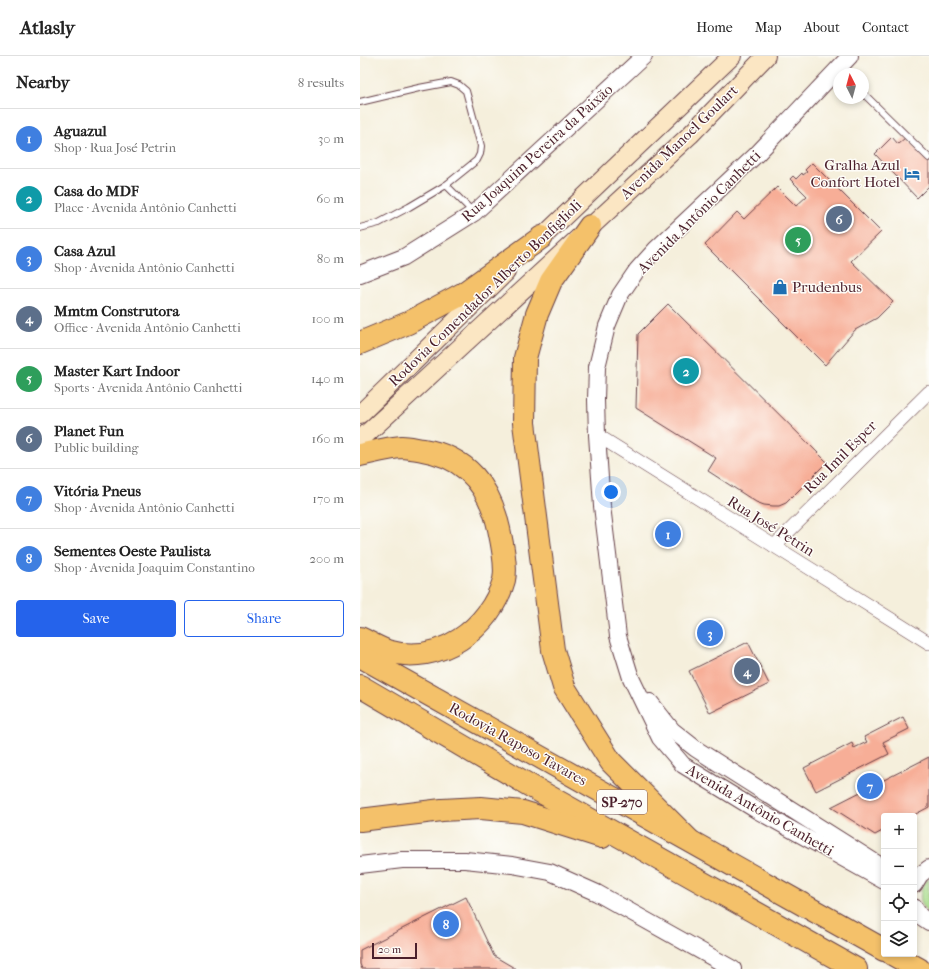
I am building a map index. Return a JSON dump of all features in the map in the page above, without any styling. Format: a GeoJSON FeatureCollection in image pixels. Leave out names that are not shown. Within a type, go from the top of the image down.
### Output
{"type":"FeatureCollection","features":[{"type":"Feature","properties":{"kind":"highway"},"geometry":{"type":"LineString","coordinates":[[590,226],[551,281],[537,314],[525,358],[524,423],[553,650],[564,687],[611,762],[688,839]]}},
{"type":"Feature","properties":{"kind":"highway"},"geometry":{"type":"LineString","coordinates":[[360,343],[408,323],[464,293],[542,237]]}},
{"type":"Feature","properties":{"kind":"highway"},"geometry":{"type":"LineString","coordinates":[[360,456],[382,450],[402,447],[434,452],[447,457],[468,469],[481,484],[491,502],[504,549],[504,578],[498,595],[492,608],[479,625],[462,640],[443,648],[408,654],[387,651],[360,638]]}},
{"type":"Feature","properties":{"kind":"highway","name":"Rodovia Raposo Tavares"},"geometry":{"type":"LineString","coordinates":[[360,656],[881,948]]}},
{"type":"Feature","properties":{"kind":"highway","name":"Rodovia Raposo Tavares"},"geometry":{"type":"LineString","coordinates":[[360,686],[541,792],[856,969]]}},
{"type":"Feature","properties":{"kind":"highway"},"geometry":{"type":"LineString","coordinates":[[360,820],[442,810],[481,808],[523,812],[645,850]]}},
{"type":"Feature","properties":{"kind":"highway"},"geometry":{"type":"LineString","coordinates":[[831,955],[850,969]]}},
{"type":"Feature","properties":{"kind":"highway"},"geometry":{"type":"LineString","coordinates":[[897,957],[919,969]]}},
{"type":"Feature","properties":{"kind":"main road","name":"Avenida Manoel Goulart"},"geometry":{"type":"LineString","coordinates":[[610,171],[732,56]]}},
{"type":"Feature","properties":{"kind":"main road","name":"Avenida Manoel Goulart"},"geometry":{"type":"LineString","coordinates":[[590,226],[690,135],[766,56]]}},
{"type":"Feature","properties":{"kind":"main road","name":"Rodovia Comendador Alberto Bonfiglioli"},"geometry":{"type":"LineString","coordinates":[[360,414],[610,171]]}},
{"type":"Feature","properties":{"kind":"main road","name":"Rodovia Comendador Alberto Bonfiglioli"},"geometry":{"type":"LineString","coordinates":[[360,440],[590,226]]}},
{"type":"Feature","properties":{"kind":"street","name":"Rua Joaquim Pereira da Paixão"},"geometry":{"type":"LineString","coordinates":[[360,274],[404,257],[474,213],[644,56]]}},
{"type":"Feature","properties":{"kind":"street","name":"Avenida Antônio Canhetti"},"geometry":{"type":"LineString","coordinates":[[843,68],[850,56]]}},
{"type":"Feature","properties":{"kind":"street","name":"Avenida Antônio Canhetti"},"geometry":{"type":"LineString","coordinates":[[833,79],[756,155],[656,249],[637,270],[620,295],[607,326],[597,367],[597,435],[602,506],[618,636],[631,678],[660,738],[683,765],[758,811],[881,879]]}},
{"type":"Feature","properties":{"kind":"street","name":"Rua Imil Esper"},"geometry":{"type":"LineString","coordinates":[[774,546],[929,392]]}},
{"type":"Feature","properties":{"kind":"street","name":"Rua José Petrin"},"geometry":{"type":"LineString","coordinates":[[597,435],[929,643]]}},
{"type":"Feature","properties":{"kind":"street","name":"Avenida Antônio Canhetti"},"geometry":{"type":"LineString","coordinates":[[631,678],[672,730],[696,749],[881,866]]}},
{"type":"Feature","properties":{"kind":"street"},"geometry":{"type":"LineString","coordinates":[[360,865],[402,860],[465,860],[512,864],[550,872],[597,893],[733,969]]}},
{"type":"Feature","properties":{"kind":"street"},"geometry":{"type":"LineString","coordinates":[[917,912],[920,916],[929,922]]}},
{"type":"Feature","properties":{"kind":"lane"},"geometry":{"type":"LineString","coordinates":[[360,102],[451,82],[459,85],[466,91],[481,146],[480,154],[477,160],[446,185],[379,223],[360,228]]}},
{"type":"Feature","properties":{"kind":"lane"},"geometry":{"type":"LineString","coordinates":[[869,99],[929,158]]}},
{"type":"Feature","properties":{"kind":"lane"},"geometry":{"type":"LineString","coordinates":[[446,185],[474,213]]}},
{"type":"Feature","properties":{"kind":"green space"},"geometry":{"type":"Polygon","coordinates":[[[929,878],[929,914],[922,905],[920,896],[925,882],[929,878]]]}},
{"type":"Feature","properties":{"kind":"building","name":"Gralha Azul Confort Hotel"},"geometry":{"type":"Polygon","coordinates":[[[892,137],[898,144],[905,138],[929,162],[929,186],[917,198],[875,154],[892,137]]]}},
{"type":"Feature","properties":{"kind":"building"},"geometry":{"type":"Polygon","coordinates":[[[812,163],[881,232],[851,261],[893,302],[877,318],[855,330],[825,365],[705,245],[737,212],[744,219],[777,187],[796,206],[807,196],[790,179],[793,176],[796,179],[802,173],[803,175],[807,172],[805,170],[812,163]]]}},
{"type":"Feature","properties":{"kind":"building"},"geometry":{"type":"Polygon","coordinates":[[[668,304],[827,462],[786,503],[779,506],[773,506],[756,502],[708,471],[716,458],[636,408],[638,334],[668,304]]]}},
{"type":"Feature","properties":{"kind":"building"},"geometry":{"type":"Polygon","coordinates":[[[748,642],[769,684],[710,713],[689,671],[748,642]]]}},
{"type":"Feature","properties":{"kind":"building"},"geometry":{"type":"Polygon","coordinates":[[[903,717],[909,729],[883,742],[889,754],[816,791],[804,768],[852,743],[854,748],[867,742],[864,737],[903,717]]]}},
{"type":"Feature","properties":{"kind":"building"},"geometry":{"type":"Polygon","coordinates":[[[929,757],[929,807],[917,813],[881,813],[881,832],[875,835],[831,807],[929,757]]]}},
{"type":"Feature","properties":{"kind":"building"},"geometry":{"type":"Polygon","coordinates":[[[466,897],[494,956],[516,969],[362,969],[360,964],[360,950],[466,897]]]}},
{"type":"Feature","properties":{"kind":"place","name":"Gralha Azul Confort Hotel"},"geometry":{"type":"Point","coordinates":[912,174]}},
{"type":"Feature","properties":{"kind":"place","name":"Planet Fun"},"geometry":{"type":"Point","coordinates":[839,219]}},
{"type":"Feature","properties":{"kind":"place","name":"Master Kart Indoor"},"geometry":{"type":"Point","coordinates":[798,240]}},
{"type":"Feature","properties":{"kind":"place","name":"Prudenbus"},"geometry":{"type":"Point","coordinates":[780,287]}},
{"type":"Feature","properties":{"kind":"place","name":"Casa do MDF"},"geometry":{"type":"Point","coordinates":[686,371]}},
{"type":"Feature","properties":{"kind":"place","name":"Aguazul"},"geometry":{"type":"Point","coordinates":[668,534]}},
{"type":"Feature","properties":{"kind":"place","name":"Casa Azul"},"geometry":{"type":"Point","coordinates":[710,633]}},
{"type":"Feature","properties":{"kind":"place","name":"Mmtm Construtora"},"geometry":{"type":"Point","coordinates":[747,671]}},
{"type":"Feature","properties":{"kind":"place","name":"Vitória Pneus"},"geometry":{"type":"Point","coordinates":[870,786]}},
{"type":"Feature","properties":{"kind":"place","name":"Sementes Oeste Paulista"},"geometry":{"type":"Point","coordinates":[446,924]}}]}
